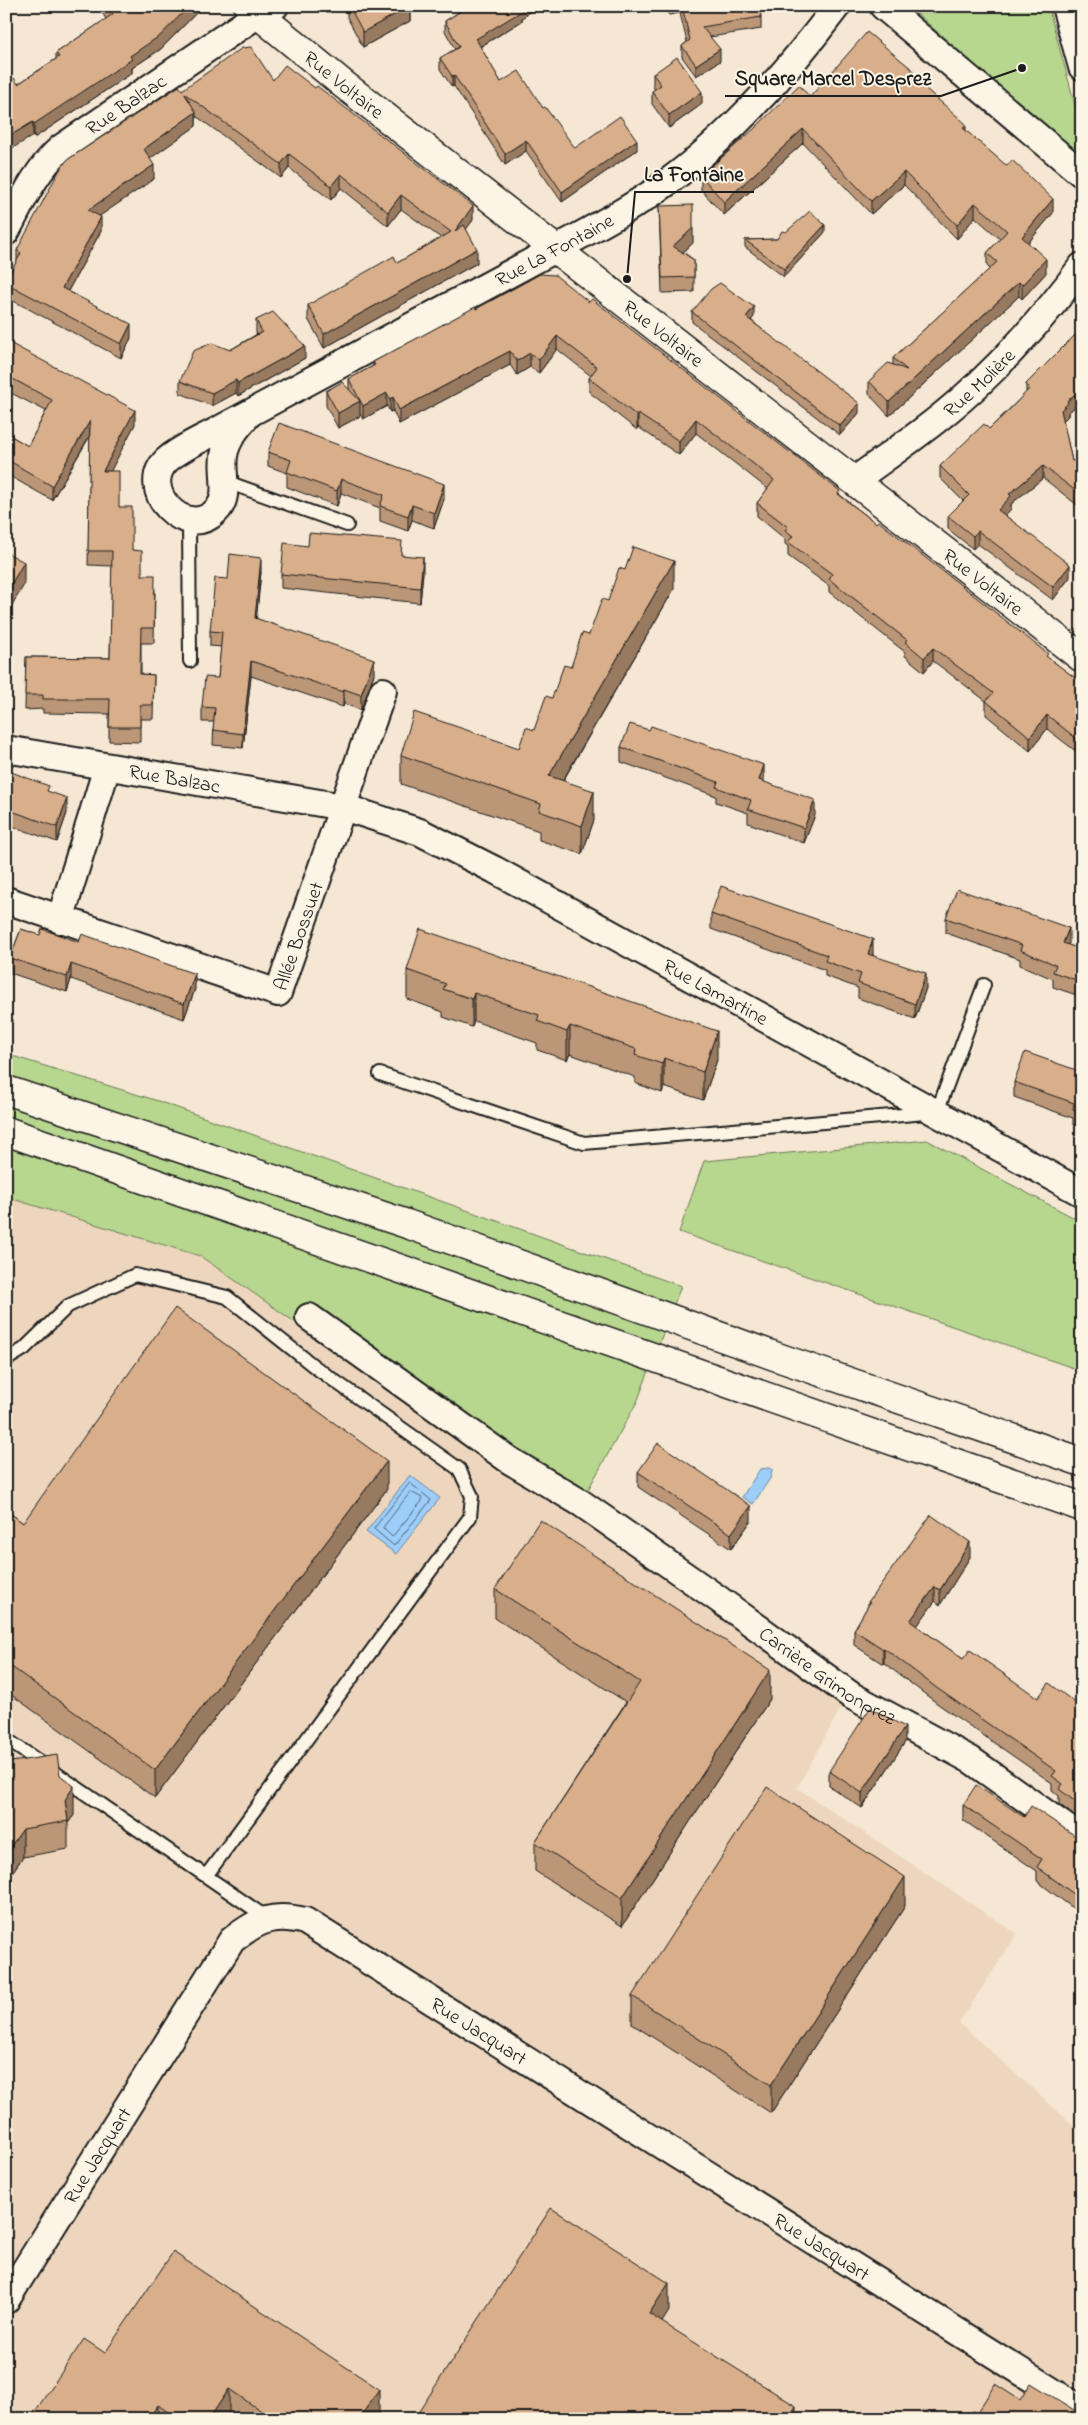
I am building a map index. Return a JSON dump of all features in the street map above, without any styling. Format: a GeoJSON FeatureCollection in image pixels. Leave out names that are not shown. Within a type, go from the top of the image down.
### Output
{"type":"FeatureCollection","features":[{"type":"Feature","properties":{"kind":"main road","name":"Rue Voltaire"},"geometry":{"type":"LineString","coordinates":[[260,9],[556,248],[1082,658]]}},
{"type":"Feature","properties":{"kind":"main road"},"geometry":{"type":"LineString","coordinates":[[6,1090],[407,1224],[783,1359],[1082,1462]]}},
{"type":"Feature","properties":{"kind":"main road"},"geometry":{"type":"LineString","coordinates":[[6,1131],[1082,1507]]}},
{"type":"Feature","properties":{"kind":"street","name":"Rue La Fontaine"},"geometry":{"type":"LineString","coordinates":[[249,414],[235,429],[224,455],[222,504],[215,512],[206,517],[189,520],[178,517],[163,503],[157,482],[166,461],[181,451],[249,414],[556,248],[629,208],[665,184],[717,143],[779,79],[836,6]]}},
{"type":"Feature","properties":{"kind":"street"},"geometry":{"type":"LineString","coordinates":[[883,6],[1082,174]]}},
{"type":"Feature","properties":{"kind":"street"},"geometry":{"type":"LineString","coordinates":[[1065,6],[1082,67]]}},
{"type":"Feature","properties":{"kind":"street","name":"Rue Balzac"},"geometry":{"type":"LineString","coordinates":[[6,232],[36,175],[49,159],[260,9]]}},
{"type":"Feature","properties":{"kind":"street","name":"Rue Molière"},"geometry":{"type":"LineString","coordinates":[[855,480],[946,413],[1059,297],[1082,266]]}},
{"type":"Feature","properties":{"kind":"street","name":"Allée Bossuet"},"geometry":{"type":"LineString","coordinates":[[6,900],[278,993],[383,691]]}},
{"type":"Feature","properties":{"kind":"street","name":"Rue Balzac"},"geometry":{"type":"LineString","coordinates":[[6,749],[343,807]]}},
{"type":"Feature","properties":{"kind":"street"},"geometry":{"type":"LineString","coordinates":[[60,920],[106,767]]}},
{"type":"Feature","properties":{"kind":"street","name":"Rue Lamartine"},"geometry":{"type":"LineString","coordinates":[[343,807],[420,832],[458,850],[1082,1193]]}},
{"type":"Feature","properties":{"kind":"street","name":"Carrière Grimonprez"},"geometry":{"type":"LineString","coordinates":[[310,1317],[509,1460],[581,1503],[852,1696],[971,1760],[1082,1839]]}},
{"type":"Feature","properties":{"kind":"street","name":"Rue Jacquart"},"geometry":{"type":"LineString","coordinates":[[6,2300],[232,1940],[250,1926],[267,1918],[287,1916],[305,1921],[1082,2410]]}},
{"type":"Feature","properties":{"kind":"lane"},"geometry":{"type":"LineString","coordinates":[[224,481],[347,525]]}},
{"type":"Feature","properties":{"kind":"lane"},"geometry":{"type":"LineString","coordinates":[[189,520],[190,661]]}},
{"type":"Feature","properties":{"kind":"lane"},"geometry":{"type":"LineString","coordinates":[[380,1074],[584,1143],[937,1112],[984,985]]}},
{"type":"Feature","properties":{"kind":"lane"},"geometry":{"type":"LineString","coordinates":[[6,1360],[24,1350],[68,1306],[135,1275],[227,1298],[315,1367],[459,1469],[472,1496],[470,1517],[206,1876]]}},
{"type":"Feature","properties":{"kind":"lane"},"geometry":{"type":"LineString","coordinates":[[6,1739],[267,1918]]}},
{"type":"Feature","properties":{"kind":"shaded area"},"geometry":{"type":"Polygon","coordinates":[[[6,1197],[200,1256],[496,1462],[850,1691],[797,1788],[1017,1934],[959,2023],[1082,2133],[1082,2419],[6,2419],[6,1197]]]}},
{"type":"Feature","properties":{"kind":"green space"},"geometry":{"type":"Polygon","coordinates":[[[908,6],[1048,6],[1082,130],[1082,159],[908,6]]]}},
{"type":"Feature","properties":{"kind":"green space"},"geometry":{"type":"Polygon","coordinates":[[[6,1054],[155,1100],[681,1286],[637,1402],[575,1513],[496,1462],[200,1256],[6,1197],[6,1054]]]}},
{"type":"Feature","properties":{"kind":"green space"},"geometry":{"type":"Polygon","coordinates":[[[927,1140],[1082,1222],[1082,1371],[679,1232],[704,1161],[927,1140]]]}},
{"type":"Feature","properties":{"kind":"water"},"geometry":{"type":"Polygon","coordinates":[[[760,1469],[772,1469],[771,1477],[753,1504],[742,1497],[760,1469]]]}},
{"type":"Feature","properties":{"kind":"water"},"geometry":{"type":"Polygon","coordinates":[[[410,1475],[440,1498],[396,1554],[366,1532],[410,1475]]]}},
{"type":"Feature","properties":{"kind":"building"},"geometry":{"type":"Polygon","coordinates":[[[107,6],[189,6],[161,35],[130,56],[132,59],[34,124],[33,122],[6,138],[6,83],[14,78],[18,84],[59,57],[56,53],[113,14],[107,6]]]}},
{"type":"Feature","properties":{"kind":"building"},"geometry":{"type":"Polygon","coordinates":[[[349,6],[410,6],[363,32],[349,6]]]}},
{"type":"Feature","properties":{"kind":"building"},"geometry":{"type":"Polygon","coordinates":[[[462,6],[523,6],[520,8],[522,11],[476,39],[501,82],[519,71],[543,108],[545,107],[575,148],[620,116],[637,140],[562,192],[526,140],[505,154],[454,75],[452,76],[440,58],[459,47],[445,21],[464,9],[462,6]]]}},
{"type":"Feature","properties":{"kind":"building"},"geometry":{"type":"Polygon","coordinates":[[[682,6],[759,6],[761,17],[702,27],[720,49],[696,65],[682,46],[690,40],[682,6]]]}},
{"type":"Feature","properties":{"kind":"building"},"geometry":{"type":"Polygon","coordinates":[[[867,32],[913,70],[909,74],[966,124],[963,128],[1007,166],[1012,160],[1053,199],[1022,237],[1046,259],[1022,285],[1019,282],[889,402],[869,381],[888,363],[907,370],[893,358],[997,262],[987,253],[1007,231],[975,203],[957,225],[904,172],[871,201],[803,129],[724,202],[701,176],[755,128],[799,85],[810,97],[867,32]]]}},
{"type":"Feature","properties":{"kind":"building"},"geometry":{"type":"Polygon","coordinates":[[[251,47],[273,80],[285,65],[315,88],[317,86],[473,206],[455,231],[464,225],[477,249],[324,334],[308,305],[394,256],[397,263],[451,232],[401,195],[388,212],[341,174],[331,186],[289,154],[281,164],[184,93],[196,112],[144,149],[154,165],[88,210],[101,217],[62,288],[131,324],[121,344],[6,283],[21,253],[17,250],[59,171],[67,160],[179,86],[182,90],[242,48],[251,47]]]}},
{"type":"Feature","properties":{"kind":"building"},"geometry":{"type":"Polygon","coordinates":[[[677,57],[702,92],[669,115],[652,91],[661,85],[653,74],[677,57]]]}},
{"type":"Feature","properties":{"kind":"building"},"geometry":{"type":"Polygon","coordinates":[[[693,205],[693,228],[673,246],[694,260],[694,277],[662,278],[659,206],[693,205]]]}},
{"type":"Feature","properties":{"kind":"building"},"geometry":{"type":"Polygon","coordinates":[[[810,211],[825,225],[784,269],[745,240],[777,239],[782,231],[786,232],[810,211]]]}},
{"type":"Feature","properties":{"kind":"building"},"geometry":{"type":"Polygon","coordinates":[[[540,274],[555,275],[589,302],[592,299],[840,491],[838,494],[876,523],[878,521],[962,586],[1048,654],[1046,656],[1082,683],[1082,743],[1047,715],[1030,737],[986,701],[993,693],[933,648],[924,658],[905,642],[907,640],[829,579],[832,574],[788,542],[793,536],[785,530],[788,527],[757,503],[774,480],[696,419],[679,441],[638,414],[637,416],[589,378],[597,367],[557,336],[539,360],[530,353],[517,361],[510,351],[399,410],[393,397],[390,399],[387,393],[363,406],[349,379],[375,365],[373,362],[540,274]]]}},
{"type":"Feature","properties":{"kind":"building"},"geometry":{"type":"Polygon","coordinates":[[[720,283],[754,307],[746,317],[859,403],[840,426],[692,312],[711,289],[720,283]]]}},
{"type":"Feature","properties":{"kind":"building"},"geometry":{"type":"Polygon","coordinates":[[[273,312],[305,346],[238,383],[236,380],[212,393],[180,381],[193,351],[212,343],[230,350],[262,332],[256,320],[273,312]]]}},
{"type":"Feature","properties":{"kind":"building"},"geometry":{"type":"Polygon","coordinates":[[[1075,335],[1082,342],[1082,388],[1067,401],[1068,403],[1061,410],[1072,461],[1082,461],[1082,495],[1043,466],[1009,494],[1011,496],[998,510],[1070,565],[1053,587],[978,531],[973,536],[948,516],[969,495],[940,466],[984,424],[989,429],[1010,409],[1030,388],[1026,384],[1075,335]]]}},
{"type":"Feature","properties":{"kind":"building"},"geometry":{"type":"Polygon","coordinates":[[[6,341],[135,410],[103,471],[119,471],[119,507],[132,507],[132,550],[142,551],[142,575],[155,575],[154,628],[141,628],[140,674],[154,675],[153,705],[140,705],[140,727],[109,727],[110,699],[43,699],[43,695],[25,695],[26,657],[110,658],[112,551],[88,551],[90,421],[52,486],[6,459],[6,433],[28,446],[52,400],[11,378],[6,387],[6,341]]]}},
{"type":"Feature","properties":{"kind":"building"},"geometry":{"type":"Polygon","coordinates":[[[342,382],[360,401],[338,413],[326,391],[342,382]]]}},
{"type":"Feature","properties":{"kind":"building"},"geometry":{"type":"Polygon","coordinates":[[[279,423],[444,484],[434,513],[412,505],[408,516],[380,506],[384,495],[341,479],[337,491],[287,472],[291,460],[268,452],[279,423]]]}},
{"type":"Feature","properties":{"kind":"building"},"geometry":{"type":"Polygon","coordinates":[[[309,533],[402,541],[401,555],[423,557],[420,588],[281,574],[284,543],[308,546],[309,533]]]}},
{"type":"Feature","properties":{"kind":"building"},"geometry":{"type":"Polygon","coordinates":[[[633,547],[674,561],[549,776],[594,791],[582,826],[539,811],[541,804],[401,755],[414,712],[519,748],[526,727],[534,730],[546,696],[552,698],[564,665],[571,667],[582,633],[589,635],[602,599],[608,601],[619,568],[625,570],[633,547]]]}},
{"type":"Feature","properties":{"kind":"building"},"geometry":{"type":"Polygon","coordinates":[[[6,552],[24,562],[6,593],[6,552]]]}},
{"type":"Feature","properties":{"kind":"building"},"geometry":{"type":"Polygon","coordinates":[[[230,554],[261,558],[255,618],[374,659],[361,695],[344,689],[343,692],[251,661],[243,734],[213,730],[215,708],[202,707],[205,677],[218,678],[222,632],[210,631],[215,578],[228,579],[230,554]]]}},
{"type":"Feature","properties":{"kind":"building"},"geometry":{"type":"Polygon","coordinates":[[[630,724],[649,730],[651,726],[764,765],[759,780],[815,800],[804,828],[748,809],[751,800],[716,787],[718,782],[621,747],[630,724]]]}},
{"type":"Feature","properties":{"kind":"building"},"geometry":{"type":"Polygon","coordinates":[[[6,770],[49,786],[47,791],[67,798],[57,827],[6,809],[6,770]]]}},
{"type":"Feature","properties":{"kind":"building"},"geometry":{"type":"Polygon","coordinates":[[[721,886],[873,939],[868,954],[926,973],[915,1004],[858,983],[861,974],[825,961],[827,955],[711,914],[721,886]]]}},
{"type":"Feature","properties":{"kind":"building"},"geometry":{"type":"Polygon","coordinates":[[[957,889],[1069,928],[1063,943],[1082,950],[1082,982],[1053,972],[1056,965],[1020,950],[1022,945],[946,918],[957,889]]]}},
{"type":"Feature","properties":{"kind":"building"},"geometry":{"type":"Polygon","coordinates":[[[21,929],[40,935],[42,929],[79,942],[82,934],[195,974],[184,1004],[71,964],[67,977],[10,958],[21,929]]]}},
{"type":"Feature","properties":{"kind":"building"},"geometry":{"type":"Polygon","coordinates":[[[420,929],[717,1031],[703,1072],[664,1058],[662,1064],[635,1055],[636,1049],[570,1026],[567,1032],[537,1021],[539,1015],[474,993],[472,999],[443,989],[446,984],[407,970],[420,929]]]}},
{"type":"Feature","properties":{"kind":"building"},"geometry":{"type":"Polygon","coordinates":[[[1025,1052],[1082,1072],[1082,1112],[1073,1109],[1074,1103],[1014,1082],[1025,1052]]]}},
{"type":"Feature","properties":{"kind":"building"},"geometry":{"type":"Polygon","coordinates":[[[175,1308],[387,1461],[155,1770],[6,1663],[6,1510],[23,1523],[175,1308]]]}},
{"type":"Feature","properties":{"kind":"building"},"geometry":{"type":"Polygon","coordinates":[[[658,1443],[751,1506],[731,1534],[638,1472],[658,1443]]]}},
{"type":"Feature","properties":{"kind":"building"},"geometry":{"type":"Polygon","coordinates":[[[931,1515],[970,1542],[940,1590],[935,1587],[910,1621],[963,1659],[970,1650],[1038,1698],[1049,1683],[1082,1708],[1082,1807],[1059,1789],[1063,1784],[1052,1776],[1056,1771],[938,1689],[884,1648],[854,1630],[870,1602],[868,1602],[931,1515]]]}},
{"type":"Feature","properties":{"kind":"building"},"geometry":{"type":"Polygon","coordinates":[[[540,1520],[770,1670],[622,1898],[535,1842],[640,1682],[495,1589],[540,1520]]]}},
{"type":"Feature","properties":{"kind":"building"},"geometry":{"type":"Polygon","coordinates":[[[870,1708],[905,1727],[862,1793],[829,1771],[870,1708]]]}},
{"type":"Feature","properties":{"kind":"building"},"geometry":{"type":"Polygon","coordinates":[[[57,1755],[60,1775],[74,1786],[65,1800],[68,1821],[23,1829],[6,1853],[6,1759],[11,1762],[57,1755]]]}},
{"type":"Feature","properties":{"kind":"building"},"geometry":{"type":"Polygon","coordinates":[[[976,1785],[1024,1817],[1031,1806],[1082,1839],[1082,1900],[1037,1867],[1042,1859],[963,1805],[976,1785]]]}},
{"type":"Feature","properties":{"kind":"building"},"geometry":{"type":"Polygon","coordinates":[[[767,1787],[905,1877],[771,2085],[632,1996],[767,1787]]]}},
{"type":"Feature","properties":{"kind":"building"},"geometry":{"type":"Polygon","coordinates":[[[551,2208],[669,2283],[649,2314],[796,2406],[788,2419],[414,2419],[551,2208]]]}},
{"type":"Feature","properties":{"kind":"building"},"geometry":{"type":"Polygon","coordinates":[[[173,2252],[379,2389],[359,2419],[273,2419],[229,2389],[209,2419],[178,2419],[158,2405],[148,2419],[30,2419],[84,2339],[105,2353],[173,2252]]]}},
{"type":"Feature","properties":{"kind":"building"},"geometry":{"type":"Polygon","coordinates":[[[1031,2383],[1082,2415],[1082,2419],[968,2419],[973,2411],[977,2413],[995,2384],[1020,2400],[1031,2383]]]}},
{"type":"Feature","properties":{"kind":"place","name":"Square Marcel Desprez"},"geometry":{"type":"Point","coordinates":[1022,68]}},
{"type":"Feature","properties":{"kind":"place","name":"La Fontaine"},"geometry":{"type":"Point","coordinates":[627,279]}}]}
